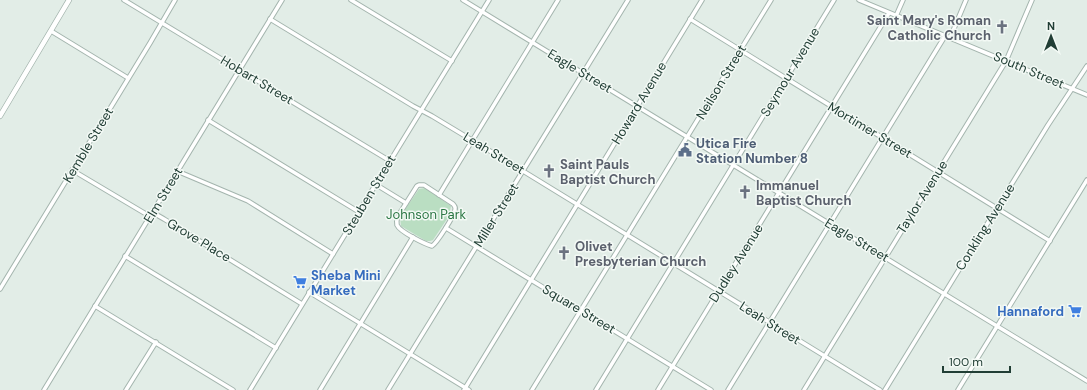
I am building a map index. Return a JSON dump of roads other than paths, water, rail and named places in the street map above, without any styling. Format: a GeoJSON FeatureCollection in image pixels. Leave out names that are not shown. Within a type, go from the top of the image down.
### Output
{"type":"FeatureCollection","features":[{"type":"Feature","properties":{"kind":"street"},"geometry":{"type":"LineString","coordinates":[[0,116],[70,0]]}},
{"type":"Feature","properties":{"kind":"street","name":"Hobart Street"},"geometry":{"type":"LineString","coordinates":[[124,0],[390,161]]}},
{"type":"Feature","properties":{"kind":"street","name":"Kemble Street"},"geometry":{"type":"LineString","coordinates":[[0,289],[175,0]]}},
{"type":"Feature","properties":{"kind":"street","name":"Elm Street"},"geometry":{"type":"LineString","coordinates":[[44,390],[282,0]]}},
{"type":"Feature","properties":{"kind":"street"},"geometry":{"type":"LineString","coordinates":[[351,0],[452,62]]}},
{"type":"Feature","properties":{"kind":"street","name":"Eagle Street"},"geometry":{"type":"LineString","coordinates":[[463,0],[1087,381]]}},
{"type":"Feature","properties":{"kind":"street","name":"Steuben Street"},"geometry":{"type":"LineString","coordinates":[[250,390],[489,0]]}},
{"type":"Feature","properties":{"kind":"street"},"geometry":{"type":"LineString","coordinates":[[439,195],[558,0]]}},
{"type":"Feature","properties":{"kind":"street","name":"Miller Street"},"geometry":{"type":"LineString","coordinates":[[388,390],[628,0]]}},
{"type":"Feature","properties":{"kind":"street","name":"Howard Avenue"},"geometry":{"type":"LineString","coordinates":[[466,389],[702,0]]}},
{"type":"Feature","properties":{"kind":"street","name":"Neilson Street"},"geometry":{"type":"LineString","coordinates":[[532,390],[771,0]]}},
{"type":"Feature","properties":{"kind":"street","name":"Seymour Avenue"},"geometry":{"type":"LineString","coordinates":[[596,390],[834,0]]}},
{"type":"Feature","properties":{"kind":"street","name":"South Street"},"geometry":{"type":"LineString","coordinates":[[859,0],[1087,95]]}},
{"type":"Feature","properties":{"kind":"street"},"geometry":{"type":"LineString","coordinates":[[896,16],[903,0]]}},
{"type":"Feature","properties":{"kind":"street"},"geometry":{"type":"LineString","coordinates":[[950,38],[966,0]]}},
{"type":"Feature","properties":{"kind":"street","name":"Taylor Avenue"},"geometry":{"type":"LineString","coordinates":[[804,390],[1006,61],[1032,0]]}},
{"type":"Feature","properties":{"kind":"street","name":"Dudley Avenue"},"geometry":{"type":"LineString","coordinates":[[658,390],[889,13]]}},
{"type":"Feature","properties":{"kind":"street","name":"Leah Street"},"geometry":{"type":"LineString","coordinates":[[270,19],[523,171],[880,390]]}},
{"type":"Feature","properties":{"kind":"street","name":"Mortimer Street"},"geometry":{"type":"LineString","coordinates":[[690,20],[1050,241]]}},
{"type":"Feature","properties":{"kind":"street"},"geometry":{"type":"LineString","coordinates":[[51,31],[128,78]]}},
{"type":"Feature","properties":{"kind":"street"},"geometry":{"type":"LineString","coordinates":[[728,390],[945,36]]}},
{"type":"Feature","properties":{"kind":"street","name":"Conkling Avenue"},"geometry":{"type":"LineString","coordinates":[[885,390],[1048,125],[1087,66]]}},
{"type":"Feature","properties":{"kind":"street"},"geometry":{"type":"LineString","coordinates":[[208,120],[358,212]]}},
{"type":"Feature","properties":{"kind":"street","name":"Grove Place"},"geometry":{"type":"LineString","coordinates":[[72,170],[146,214],[157,215],[164,219],[302,304]]}},
{"type":"Feature","properties":{"kind":"street"},"geometry":{"type":"LineString","coordinates":[[177,171],[248,201],[333,254]]}},
{"type":"Feature","properties":{"kind":"street"},"geometry":{"type":"LineString","coordinates":[[958,390],[1087,180]]}},
{"type":"Feature","properties":{"kind":"street"},"geometry":{"type":"LineString","coordinates":[[375,184],[406,203]]}},
{"type":"Feature","properties":{"kind":"street"},"geometry":{"type":"LineString","coordinates":[[424,185],[439,195],[453,204],[455,211],[435,244],[432,246],[413,237],[399,228],[396,224],[398,216],[417,186],[424,185]]}},
{"type":"Feature","properties":{"kind":"street","name":"Square Street"},"geometry":{"type":"LineString","coordinates":[[446,228],[711,390]]}},
{"type":"Feature","properties":{"kind":"street"},"geometry":{"type":"LineString","coordinates":[[320,390],[413,237]]}},
{"type":"Feature","properties":{"kind":"street"},"geometry":{"type":"LineString","coordinates":[[125,256],[276,348]]}},
{"type":"Feature","properties":{"kind":"street"},"geometry":{"type":"LineString","coordinates":[[309,292],[466,389]]}},
{"type":"Feature","properties":{"kind":"street"},"geometry":{"type":"LineString","coordinates":[[95,306],[233,390]]}},
{"type":"Feature","properties":{"kind":"street"},"geometry":{"type":"LineString","coordinates":[[126,390],[156,342]]}},
{"type":"Feature","properties":{"kind":"place","name":"Saint Mary's Roman Catholic Church"},"geometry":{"type":"Point","coordinates":[1002,27]}},
{"type":"Feature","properties":{"kind":"place","name":"Utica Fire Station Number 8"},"geometry":{"type":"Point","coordinates":[685,150]}},
{"type":"Feature","properties":{"kind":"place","name":"Saint Pauls Baptist Church"},"geometry":{"type":"Point","coordinates":[549,171]}},
{"type":"Feature","properties":{"kind":"place","name":"Immanuel Baptist Church"},"geometry":{"type":"Point","coordinates":[745,192]}},
{"type":"Feature","properties":{"kind":"place","name":"Olivet Presbyterian Church"},"geometry":{"type":"Point","coordinates":[564,253]}},
{"type":"Feature","properties":{"kind":"place","name":"Sheba Mini Market"},"geometry":{"type":"Point","coordinates":[300,282]}},
{"type":"Feature","properties":{"kind":"place","name":"Hannaford"},"geometry":{"type":"Point","coordinates":[1075,311]}},
{"type":"Feature","properties":{"kind":"park label","name":"Johnson Park"},"geometry":{"type":"Point","coordinates":[426,214]}}]}
